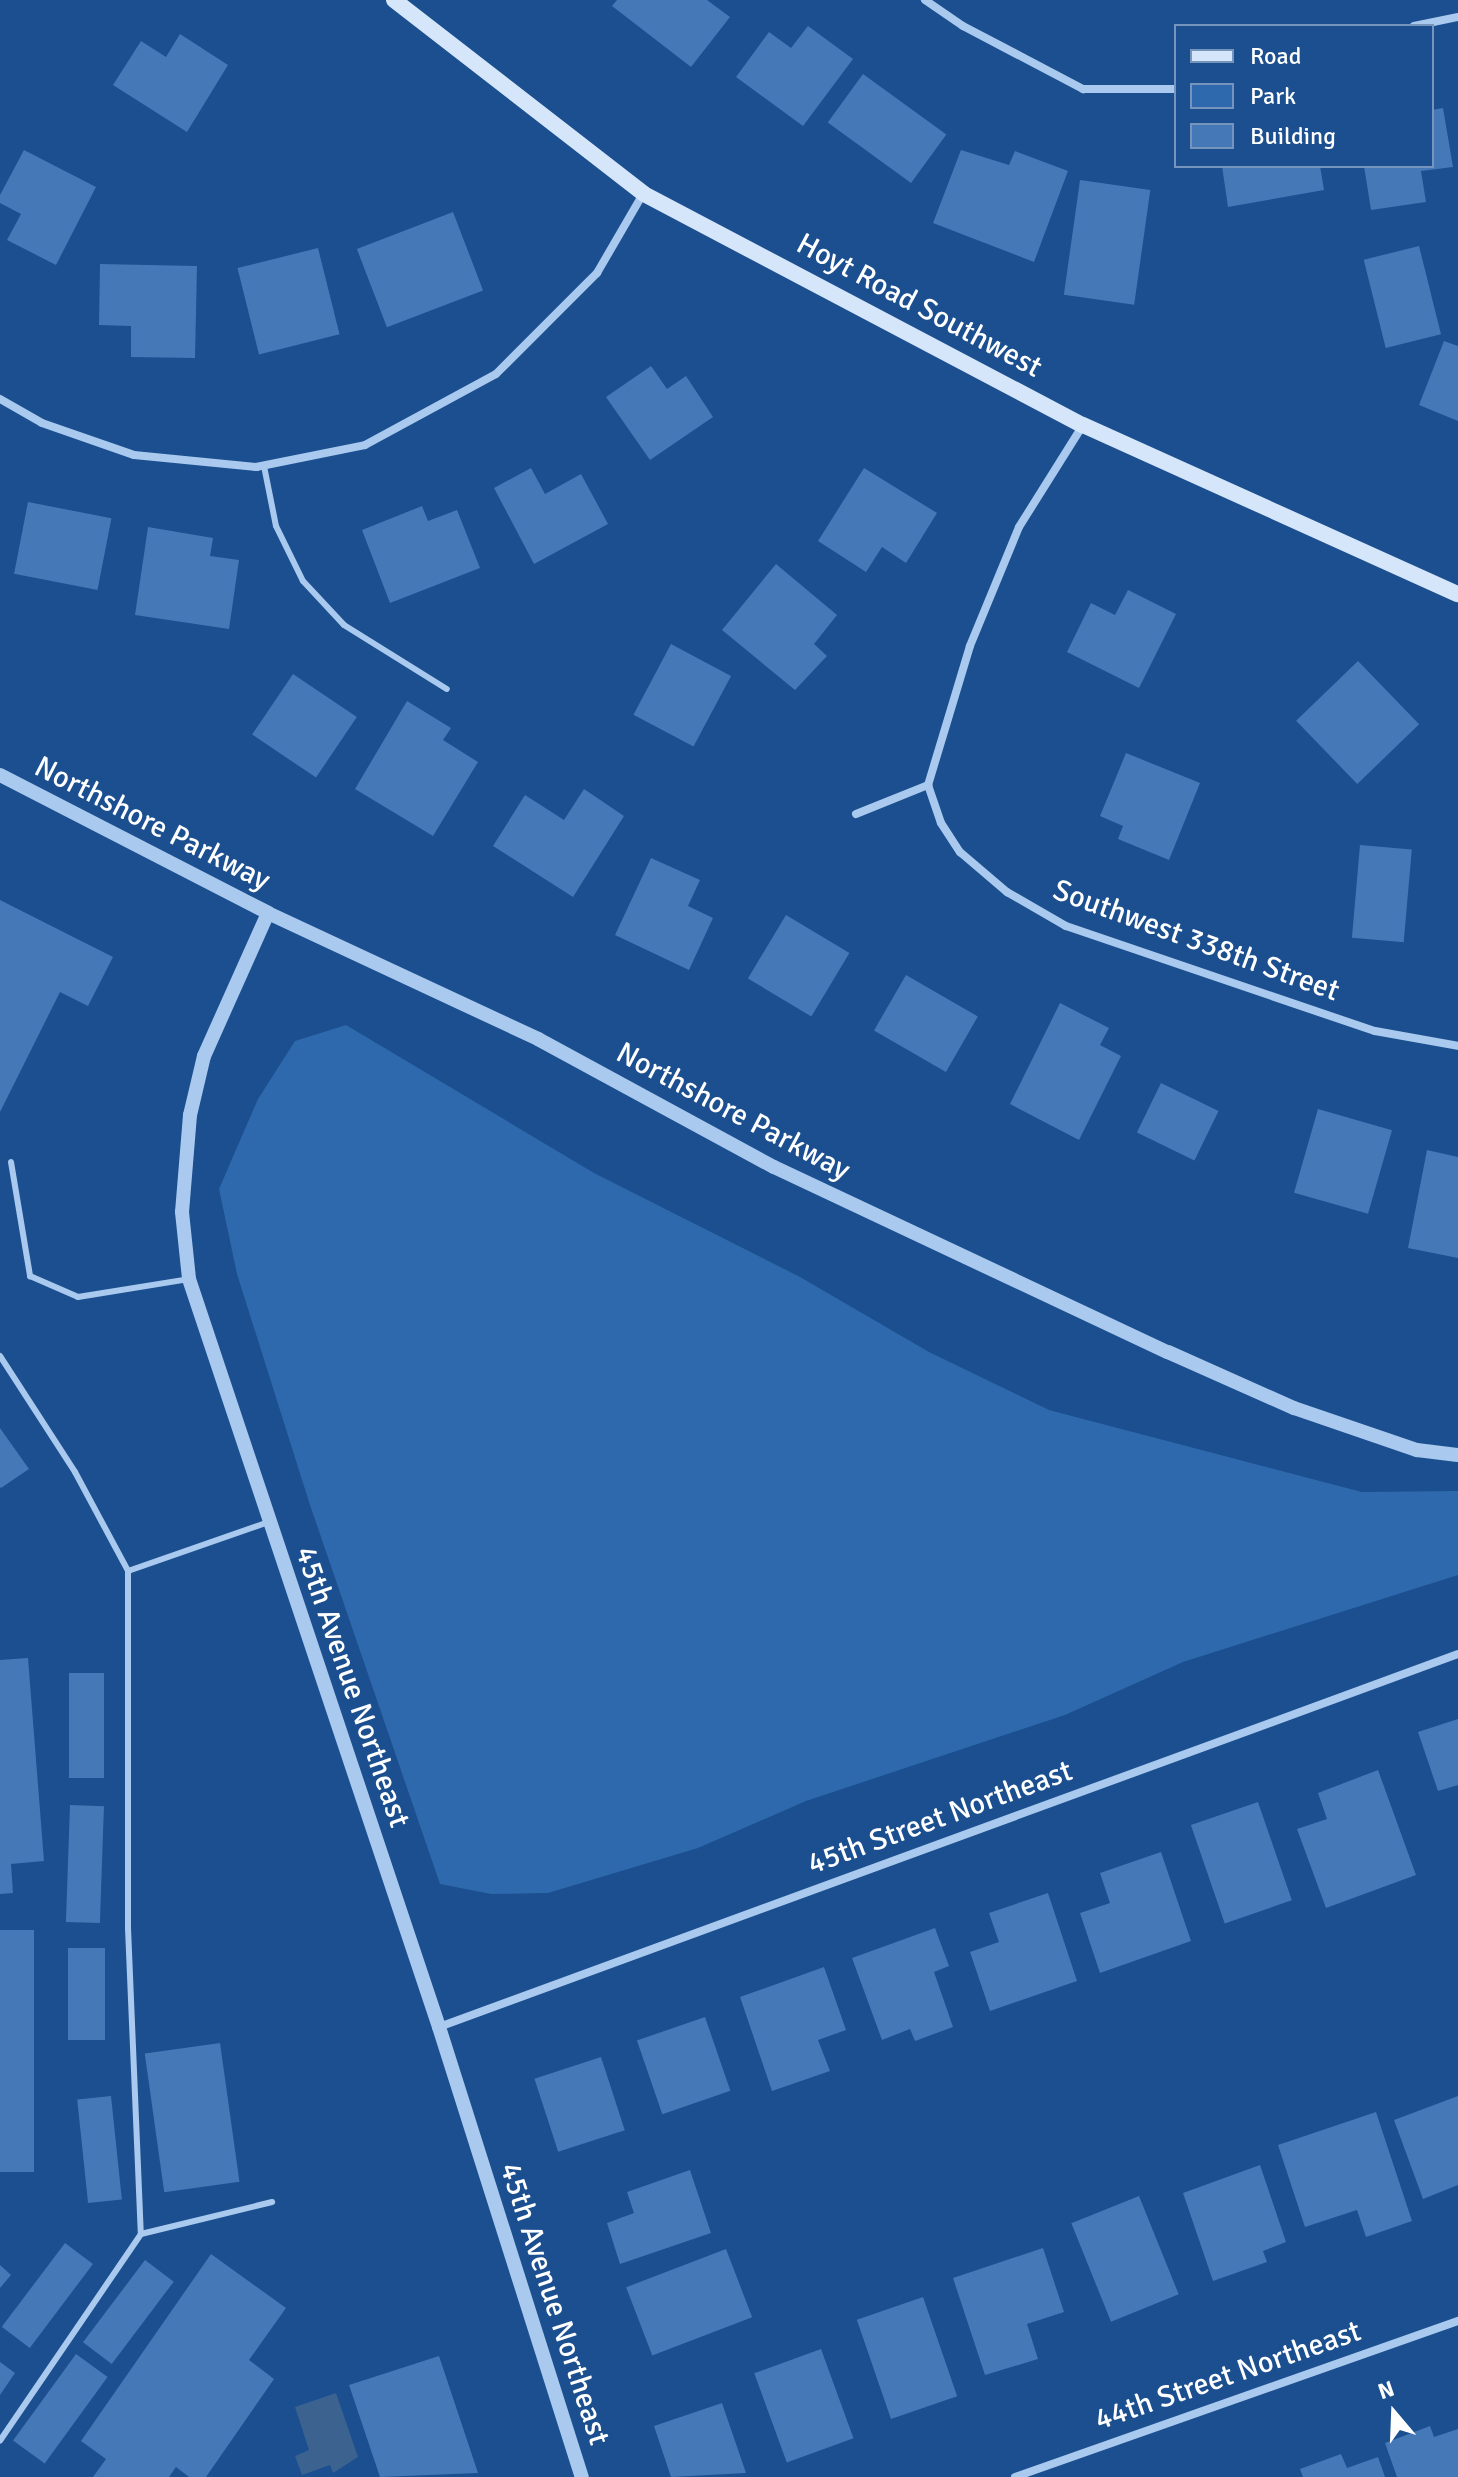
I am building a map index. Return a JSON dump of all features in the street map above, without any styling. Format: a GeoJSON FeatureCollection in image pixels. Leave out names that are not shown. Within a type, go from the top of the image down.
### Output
{"type":"FeatureCollection","features":[{"type":"Feature","properties":{"kind":"main road","name":"Hoyt Road Southwest"},"geometry":{"type":"LineString","coordinates":[[394,0],[644,194],[1083,425],[1458,594]]}},
{"type":"Feature","properties":{"kind":"street"},"geometry":{"type":"LineString","coordinates":[[925,0],[963,26],[1083,89],[1174,89]]}},
{"type":"Feature","properties":{"kind":"street"},"geometry":{"type":"LineString","coordinates":[[1424,24],[1458,17]]}},
{"type":"Feature","properties":{"kind":"street"},"geometry":{"type":"LineString","coordinates":[[0,399],[42,423],[134,455],[264,466],[365,445],[496,374],[597,273],[644,194]]}},
{"type":"Feature","properties":{"kind":"street"},"geometry":{"type":"LineString","coordinates":[[856,814],[928,785],[970,646],[1019,527],[1083,425]]}},
{"type":"Feature","properties":{"kind":"street","name":"Northshore Parkway"},"geometry":{"type":"LineString","coordinates":[[0,775],[268,913],[538,1039],[774,1167],[1182,1358],[1294,1408],[1417,1450],[1458,1455]]}},
{"type":"Feature","properties":{"kind":"street","name":"Southwest 338th Street"},"geometry":{"type":"LineString","coordinates":[[928,785],[941,823],[960,852],[1007,892],[1066,926],[1375,1031],[1458,1046]]}},
{"type":"Feature","properties":{"kind":"street","name":"45th Avenue Northeast"},"geometry":{"type":"LineString","coordinates":[[268,913],[204,1056],[190,1115],[182,1212],[189,1279],[439,2027],[582,2477]]}},
{"type":"Feature","properties":{"kind":"street","name":"45th Street Northeast"},"geometry":{"type":"LineString","coordinates":[[439,2027],[1458,1654]]}},
{"type":"Feature","properties":{"kind":"street","name":"44th Street Northeast"},"geometry":{"type":"LineString","coordinates":[[1015,2477],[1458,2321]]}},
{"type":"Feature","properties":{"kind":"lane"},"geometry":{"type":"LineString","coordinates":[[264,466],[276,526],[303,581],[344,625],[447,689]]}},
{"type":"Feature","properties":{"kind":"lane"},"geometry":{"type":"LineString","coordinates":[[11,1162],[30,1276],[78,1297],[189,1279]]}},
{"type":"Feature","properties":{"kind":"lane"},"geometry":{"type":"LineString","coordinates":[[0,1356],[75,1472],[128,1571],[128,1928],[141,2234],[0,2441]]}},
{"type":"Feature","properties":{"kind":"lane"},"geometry":{"type":"LineString","coordinates":[[128,1571],[269,1522]]}},
{"type":"Feature","properties":{"kind":"lane"},"geometry":{"type":"LineString","coordinates":[[141,2234],[272,2202]]}},
{"type":"Feature","properties":{"kind":"green space"},"geometry":{"type":"Polygon","coordinates":[[[346,1025],[594,1173],[800,1277],[929,1352],[1049,1410],[1362,1492],[1458,1491],[1458,1575],[1183,1662],[1065,1715],[806,1801],[698,1848],[548,1893],[491,1894],[440,1884],[309,1502],[237,1274],[219,1189],[258,1099],[295,1041],[346,1025]]]}},
{"type":"Feature","properties":{"kind":"shaded area"},"geometry":{"type":"Polygon","coordinates":[[[336,2393],[358,2457],[333,2473],[330,2465],[302,2475],[295,2456],[309,2450],[295,2407],[336,2393]]]}},
{"type":"Feature","properties":{"kind":"building"},"geometry":{"type":"Polygon","coordinates":[[[617,0],[707,0],[730,17],[691,67],[612,6],[617,0]]]}},
{"type":"Feature","properties":{"kind":"building"},"geometry":{"type":"Polygon","coordinates":[[[808,26],[853,59],[803,126],[736,77],[769,32],[791,48],[808,26]]]}},
{"type":"Feature","properties":{"kind":"building"},"geometry":{"type":"Polygon","coordinates":[[[180,34],[228,65],[187,132],[113,85],[141,41],[166,57],[180,34]]]}},
{"type":"Feature","properties":{"kind":"building"},"geometry":{"type":"Polygon","coordinates":[[[863,74],[946,135],[911,183],[828,123],[863,74]]]}},
{"type":"Feature","properties":{"kind":"building"},"geometry":{"type":"Polygon","coordinates":[[[1443,108],[1453,167],[1421,171],[1426,202],[1371,210],[1364,168],[1434,168],[1434,110],[1443,108]]]}},
{"type":"Feature","properties":{"kind":"building"},"geometry":{"type":"Polygon","coordinates":[[[24,150],[96,187],[56,265],[7,240],[21,214],[0,203],[0,195],[24,150]]]}},
{"type":"Feature","properties":{"kind":"building"},"geometry":{"type":"Polygon","coordinates":[[[961,150],[1009,165],[1015,151],[1068,171],[1034,262],[933,223],[961,150]]]}},
{"type":"Feature","properties":{"kind":"building"},"geometry":{"type":"Polygon","coordinates":[[[1222,168],[1320,168],[1324,190],[1228,207],[1222,168]]]}},
{"type":"Feature","properties":{"kind":"building"},"geometry":{"type":"Polygon","coordinates":[[[1080,180],[1150,190],[1134,305],[1064,295],[1080,180]]]}},
{"type":"Feature","properties":{"kind":"building"},"geometry":{"type":"Polygon","coordinates":[[[453,212],[483,290],[387,327],[357,249],[453,212]]]}},
{"type":"Feature","properties":{"kind":"building"},"geometry":{"type":"Polygon","coordinates":[[[1419,246],[1441,334],[1386,348],[1364,260],[1419,246]]]}},
{"type":"Feature","properties":{"kind":"building"},"geometry":{"type":"Polygon","coordinates":[[[318,248],[340,334],[259,354],[237,268],[318,248]]]}},
{"type":"Feature","properties":{"kind":"building"},"geometry":{"type":"Polygon","coordinates":[[[100,264],[197,266],[195,358],[131,357],[131,326],[99,325],[100,264]]]}},
{"type":"Feature","properties":{"kind":"building"},"geometry":{"type":"Polygon","coordinates":[[[1444,341],[1458,346],[1458,421],[1419,405],[1444,341]]]}},
{"type":"Feature","properties":{"kind":"building"},"geometry":{"type":"Polygon","coordinates":[[[651,366],[667,389],[686,376],[713,417],[650,460],[606,397],[651,366]]]}},
{"type":"Feature","properties":{"kind":"building"},"geometry":{"type":"Polygon","coordinates":[[[531,468],[545,494],[581,474],[608,524],[534,564],[494,488],[531,468]]]}},
{"type":"Feature","properties":{"kind":"building"},"geometry":{"type":"Polygon","coordinates":[[[864,468],[937,513],[906,563],[882,547],[866,572],[818,541],[864,468]]]}},
{"type":"Feature","properties":{"kind":"building"},"geometry":{"type":"Polygon","coordinates":[[[28,502],[111,518],[98,590],[14,574],[28,502]]]}},
{"type":"Feature","properties":{"kind":"building"},"geometry":{"type":"Polygon","coordinates":[[[422,506],[428,521],[457,510],[480,568],[390,603],[362,530],[422,506]]]}},
{"type":"Feature","properties":{"kind":"building"},"geometry":{"type":"Polygon","coordinates":[[[148,527],[213,538],[210,556],[239,560],[229,629],[135,615],[148,527]]]}},
{"type":"Feature","properties":{"kind":"building"},"geometry":{"type":"Polygon","coordinates":[[[776,564],[837,615],[814,644],[827,656],[795,690],[722,630],[776,564]]]}},
{"type":"Feature","properties":{"kind":"building"},"geometry":{"type":"Polygon","coordinates":[[[1128,590],[1176,614],[1139,688],[1067,652],[1091,603],[1115,615],[1128,590]]]}},
{"type":"Feature","properties":{"kind":"building"},"geometry":{"type":"Polygon","coordinates":[[[671,644],[731,676],[693,747],[633,715],[671,644]]]}},
{"type":"Feature","properties":{"kind":"building"},"geometry":{"type":"Polygon","coordinates":[[[1358,661],[1419,724],[1357,784],[1296,721],[1358,661]]]}},
{"type":"Feature","properties":{"kind":"building"},"geometry":{"type":"Polygon","coordinates":[[[293,674],[357,717],[316,778],[252,735],[293,674]]]}},
{"type":"Feature","properties":{"kind":"building"},"geometry":{"type":"Polygon","coordinates":[[[407,701],[451,728],[443,740],[478,762],[433,836],[355,789],[407,701]]]}},
{"type":"Feature","properties":{"kind":"building"},"geometry":{"type":"Polygon","coordinates":[[[1126,753],[1200,783],[1169,860],[1118,839],[1123,826],[1100,816],[1126,753]]]}},
{"type":"Feature","properties":{"kind":"building"},"geometry":{"type":"Polygon","coordinates":[[[584,789],[624,816],[573,897],[493,846],[525,795],[564,820],[584,789]]]}},
{"type":"Feature","properties":{"kind":"building"},"geometry":{"type":"Polygon","coordinates":[[[1360,845],[1412,850],[1404,942],[1352,938],[1360,845]]]}},
{"type":"Feature","properties":{"kind":"building"},"geometry":{"type":"Polygon","coordinates":[[[651,858],[700,880],[688,906],[713,918],[689,970],[615,935],[651,858]]]}},
{"type":"Feature","properties":{"kind":"building"},"geometry":{"type":"Polygon","coordinates":[[[0,900],[113,957],[88,1006],[60,992],[0,1112],[0,900]]]}},
{"type":"Feature","properties":{"kind":"building"},"geometry":{"type":"Polygon","coordinates":[[[786,915],[849,953],[811,1017],[748,978],[786,915]]]}},
{"type":"Feature","properties":{"kind":"building"},"geometry":{"type":"Polygon","coordinates":[[[906,975],[978,1016],[946,1072],[874,1030],[906,975]]]}},
{"type":"Feature","properties":{"kind":"building"},"geometry":{"type":"Polygon","coordinates":[[[1060,1003],[1109,1028],[1100,1045],[1121,1056],[1079,1140],[1010,1104],[1060,1003]]]}},
{"type":"Feature","properties":{"kind":"building"},"geometry":{"type":"Polygon","coordinates":[[[1161,1083],[1219,1111],[1194,1160],[1137,1132],[1161,1083]]]}},
{"type":"Feature","properties":{"kind":"building"},"geometry":{"type":"Polygon","coordinates":[[[1318,1109],[1392,1130],[1368,1214],[1294,1193],[1318,1109]]]}},
{"type":"Feature","properties":{"kind":"building"},"geometry":{"type":"Polygon","coordinates":[[[1427,1150],[1458,1157],[1458,1258],[1408,1248],[1427,1150]]]}},
{"type":"Feature","properties":{"kind":"building"},"geometry":{"type":"Polygon","coordinates":[[[0,1428],[29,1469],[1,1488],[0,1487],[0,1428]]]}},
{"type":"Feature","properties":{"kind":"building"},"geometry":{"type":"Polygon","coordinates":[[[28,1658],[44,1861],[11,1864],[13,1893],[0,1894],[0,1660],[28,1658]]]}},
{"type":"Feature","properties":{"kind":"building"},"geometry":{"type":"Polygon","coordinates":[[[69,1673],[104,1673],[104,1778],[69,1778],[69,1673]]]}},
{"type":"Feature","properties":{"kind":"building"},"geometry":{"type":"Polygon","coordinates":[[[1458,1719],[1458,1785],[1438,1791],[1418,1732],[1458,1719]]]}},
{"type":"Feature","properties":{"kind":"building"},"geometry":{"type":"Polygon","coordinates":[[[1378,1770],[1416,1875],[1326,1908],[1297,1829],[1327,1819],[1318,1793],[1378,1770]]]}},
{"type":"Feature","properties":{"kind":"building"},"geometry":{"type":"Polygon","coordinates":[[[1258,1802],[1292,1900],[1225,1923],[1191,1825],[1258,1802]]]}},
{"type":"Feature","properties":{"kind":"building"},"geometry":{"type":"Polygon","coordinates":[[[70,1805],[104,1806],[100,1923],[66,1922],[70,1805]]]}},
{"type":"Feature","properties":{"kind":"building"},"geometry":{"type":"Polygon","coordinates":[[[1161,1852],[1191,1941],[1100,1973],[1080,1913],[1110,1903],[1100,1873],[1161,1852]]]}},
{"type":"Feature","properties":{"kind":"building"},"geometry":{"type":"Polygon","coordinates":[[[1048,1893],[1077,1981],[990,2011],[970,1952],[999,1942],[989,1913],[1048,1893]]]}},
{"type":"Feature","properties":{"kind":"building"},"geometry":{"type":"Polygon","coordinates":[[[935,1928],[949,1966],[934,1972],[953,2027],[915,2041],[910,2029],[882,2040],[852,1958],[935,1928]]]}},
{"type":"Feature","properties":{"kind":"building"},"geometry":{"type":"Polygon","coordinates":[[[0,1930],[34,1930],[34,2172],[0,2172],[0,1930]]]}},
{"type":"Feature","properties":{"kind":"building"},"geometry":{"type":"Polygon","coordinates":[[[68,1948],[105,1948],[105,2040],[68,2040],[68,1948]]]}},
{"type":"Feature","properties":{"kind":"building"},"geometry":{"type":"Polygon","coordinates":[[[824,1967],[846,2030],[818,2040],[830,2071],[772,2091],[740,1997],[824,1967]]]}},
{"type":"Feature","properties":{"kind":"building"},"geometry":{"type":"Polygon","coordinates":[[[705,2017],[730,2091],[662,2114],[637,2040],[705,2017]]]}},
{"type":"Feature","properties":{"kind":"building"},"geometry":{"type":"Polygon","coordinates":[[[220,2043],[239,2182],[164,2192],[145,2054],[220,2043]]]}},
{"type":"Feature","properties":{"kind":"building"},"geometry":{"type":"Polygon","coordinates":[[[601,2057],[625,2130],[558,2152],[534,2079],[601,2057]]]}},
{"type":"Feature","properties":{"kind":"building"},"geometry":{"type":"Polygon","coordinates":[[[111,2096],[122,2199],[88,2203],[77,2100],[111,2096]]]}},
{"type":"Feature","properties":{"kind":"building"},"geometry":{"type":"Polygon","coordinates":[[[1458,2096],[1458,2185],[1423,2199],[1394,2120],[1458,2096]]]}},
{"type":"Feature","properties":{"kind":"building"},"geometry":{"type":"Polygon","coordinates":[[[1376,2112],[1412,2221],[1366,2237],[1357,2210],[1305,2227],[1278,2145],[1376,2112]]]}},
{"type":"Feature","properties":{"kind":"building"},"geometry":{"type":"Polygon","coordinates":[[[1260,2165],[1286,2242],[1263,2251],[1267,2262],[1213,2281],[1183,2193],[1260,2165]]]}},
{"type":"Feature","properties":{"kind":"building"},"geometry":{"type":"Polygon","coordinates":[[[690,2170],[711,2233],[620,2264],[607,2223],[634,2213],[627,2192],[690,2170]]]}},
{"type":"Feature","properties":{"kind":"building"},"geometry":{"type":"Polygon","coordinates":[[[1139,2196],[1179,2294],[1111,2322],[1071,2223],[1139,2196]]]}},
{"type":"Feature","properties":{"kind":"building"},"geometry":{"type":"Polygon","coordinates":[[[65,2243],[93,2264],[30,2348],[2,2327],[65,2243]]]}},
{"type":"Feature","properties":{"kind":"building"},"geometry":{"type":"Polygon","coordinates":[[[1043,2248],[1064,2312],[1027,2324],[1038,2359],[985,2375],[953,2278],[1043,2248]]]}},
{"type":"Feature","properties":{"kind":"building"},"geometry":{"type":"Polygon","coordinates":[[[726,2249],[752,2317],[652,2355],[626,2287],[726,2249]]]}},
{"type":"Feature","properties":{"kind":"building"},"geometry":{"type":"Polygon","coordinates":[[[211,2254],[286,2308],[249,2360],[274,2379],[206,2477],[189,2477],[176,2467],[169,2477],[93,2477],[106,2459],[81,2441],[211,2254]]]}},
{"type":"Feature","properties":{"kind":"building"},"geometry":{"type":"Polygon","coordinates":[[[145,2260],[174,2282],[112,2364],[83,2342],[145,2260]]]}},
{"type":"Feature","properties":{"kind":"building"},"geometry":{"type":"Polygon","coordinates":[[[0,2265],[11,2275],[0,2288],[0,2265]]]}},
{"type":"Feature","properties":{"kind":"building"},"geometry":{"type":"Polygon","coordinates":[[[923,2297],[957,2396],[891,2419],[857,2320],[923,2297]]]}},
{"type":"Feature","properties":{"kind":"building"},"geometry":{"type":"Polygon","coordinates":[[[821,2349],[853,2438],[787,2463],[754,2373],[821,2349]]]}},
{"type":"Feature","properties":{"kind":"building"},"geometry":{"type":"Polygon","coordinates":[[[76,2354],[108,2377],[45,2463],[13,2441],[76,2354]]]}},
{"type":"Feature","properties":{"kind":"building"},"geometry":{"type":"Polygon","coordinates":[[[439,2356],[478,2473],[380,2477],[349,2385],[439,2356]]]}},
{"type":"Feature","properties":{"kind":"building"},"geometry":{"type":"Polygon","coordinates":[[[0,2362],[15,2373],[0,2395],[0,2362]]]}},
{"type":"Feature","properties":{"kind":"building"},"geometry":{"type":"Polygon","coordinates":[[[722,2403],[746,2473],[671,2477],[654,2426],[722,2403]]]}},
{"type":"Feature","properties":{"kind":"building"},"geometry":{"type":"Polygon","coordinates":[[[1430,2426],[1434,2437],[1458,2429],[1458,2477],[1397,2477],[1385,2443],[1430,2426]]]}},
{"type":"Feature","properties":{"kind":"building"},"geometry":{"type":"Polygon","coordinates":[[[1341,2454],[1347,2468],[1378,2457],[1385,2477],[1303,2477],[1300,2469],[1341,2454]]]}}]}
